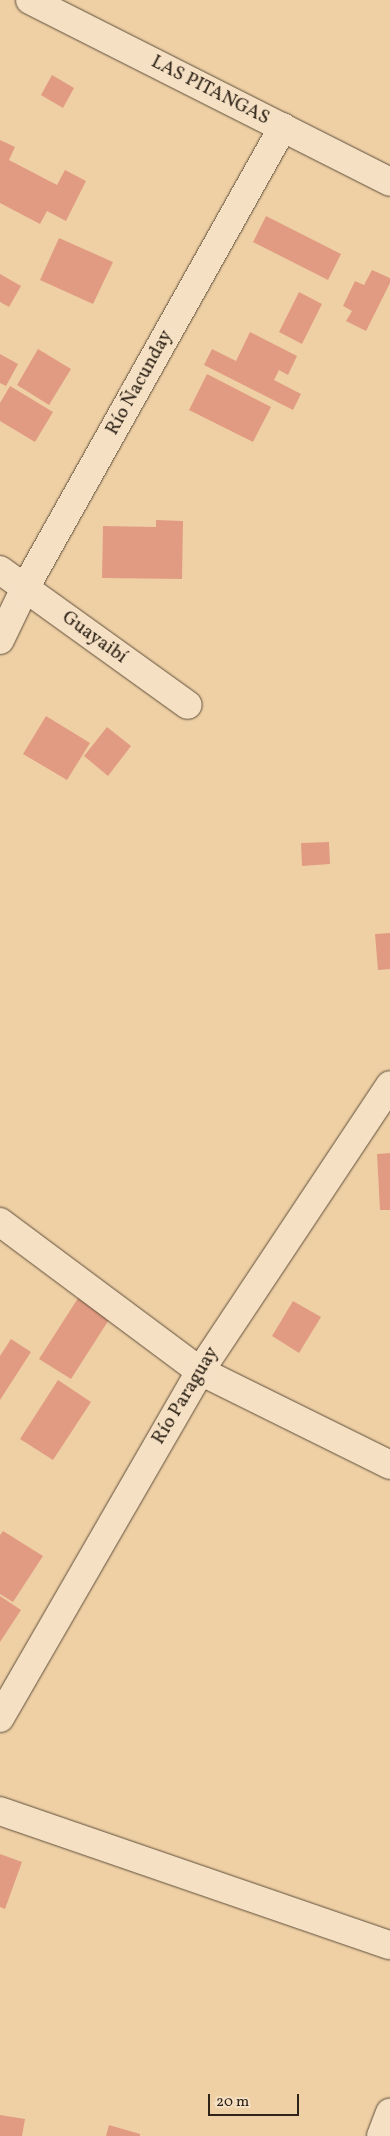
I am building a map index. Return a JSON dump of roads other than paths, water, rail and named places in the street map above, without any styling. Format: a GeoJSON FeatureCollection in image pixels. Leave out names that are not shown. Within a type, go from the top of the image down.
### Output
{"type":"FeatureCollection","features":[{"type":"Feature","properties":{"kind":"street","name":"LAS PITANGAS"},"geometry":{"type":"LineString","coordinates":[[30,0],[390,182]]}},
{"type":"Feature","properties":{"kind":"street","name":"Río Ñacunday"},"geometry":{"type":"LineString","coordinates":[[0,640],[25,588],[283,127]]}},
{"type":"Feature","properties":{"kind":"street","name":"Guayaibí"},"geometry":{"type":"LineString","coordinates":[[0,570],[188,705]]}},
{"type":"Feature","properties":{"kind":"street","name":"Río Paraguay"},"geometry":{"type":"LineString","coordinates":[[0,1718],[200,1371],[390,1085]]}},
{"type":"Feature","properties":{"kind":"street"},"geometry":{"type":"LineString","coordinates":[[0,1222],[200,1371],[390,1465]]}},
{"type":"Feature","properties":{"kind":"street"},"geometry":{"type":"LineString","coordinates":[[0,1811],[390,1945]]}},
{"type":"Feature","properties":{"kind":"street"},"geometry":{"type":"LineString","coordinates":[[381,2136],[390,2113]]}}]}
